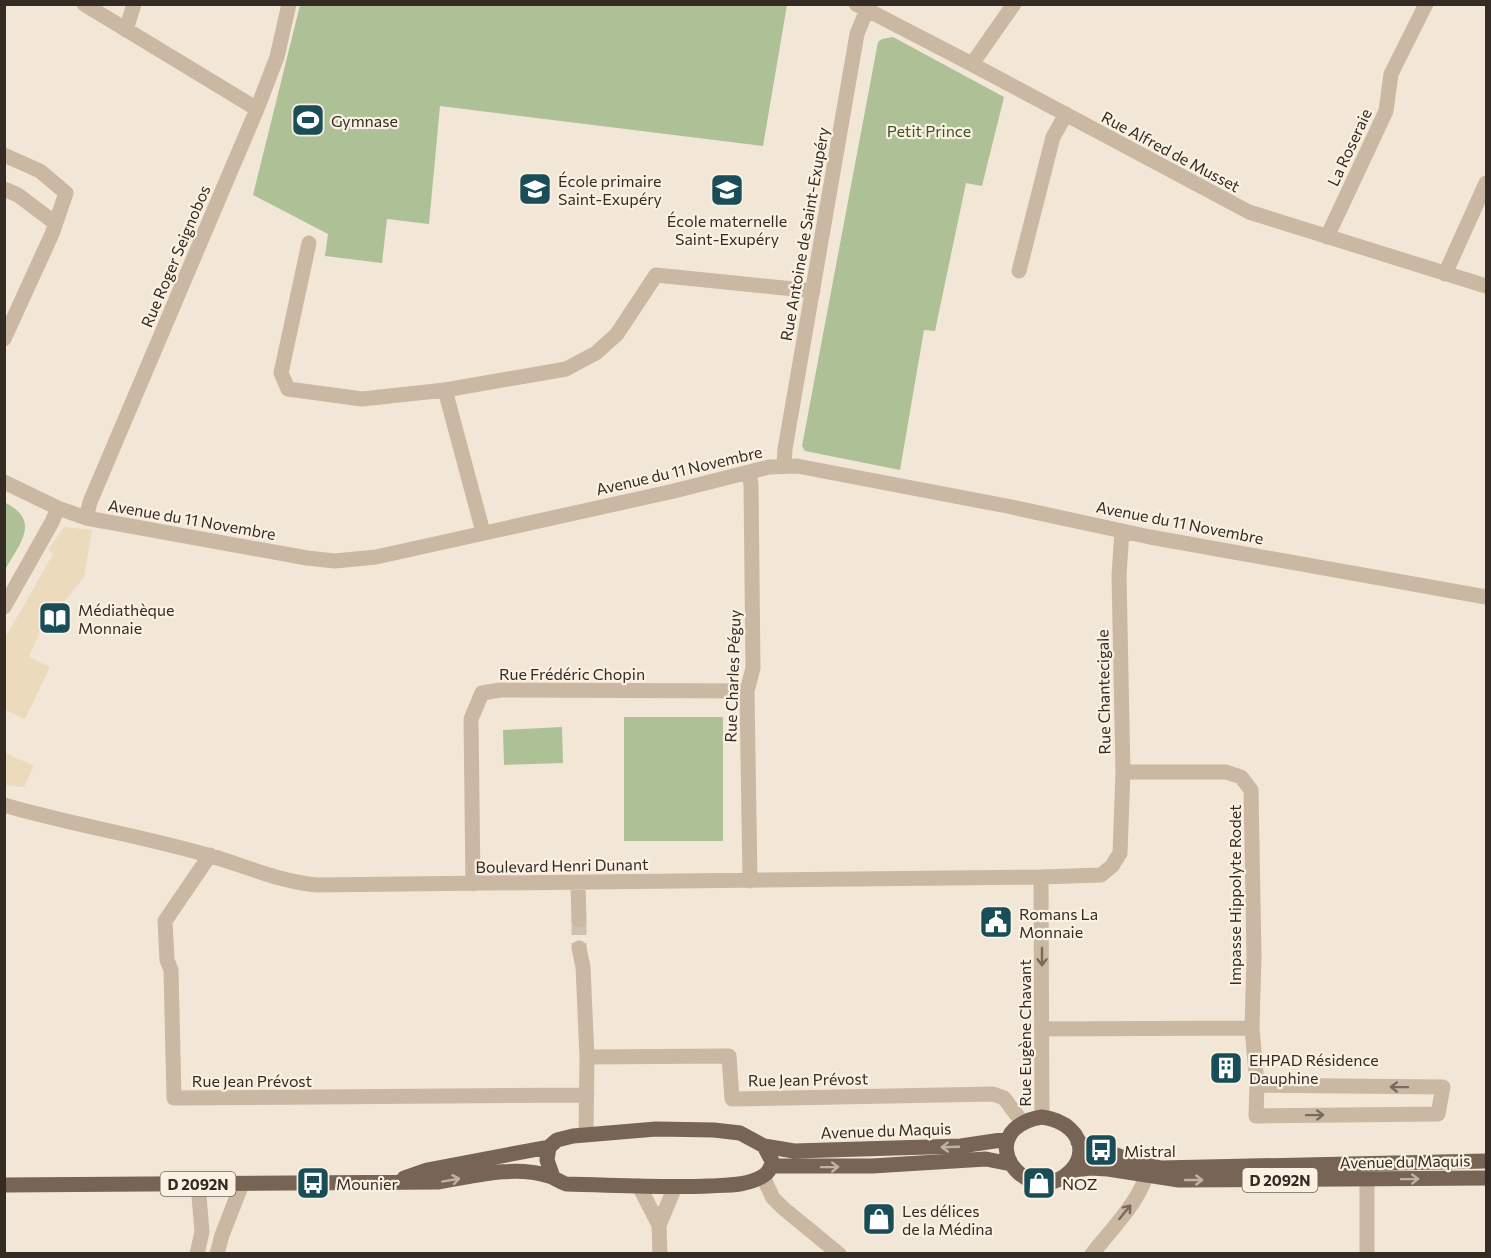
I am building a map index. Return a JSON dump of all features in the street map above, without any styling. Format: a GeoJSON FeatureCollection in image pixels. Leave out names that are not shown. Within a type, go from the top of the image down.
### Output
{"type":"FeatureCollection","features":[{"type":"Feature","properties":{"kind":"main road"},"geometry":{"type":"LineString","coordinates":[[1011,1164],[1007,1154],[1008,1138],[1022,1122],[1042,1117]]}},
{"type":"Feature","properties":{"kind":"main road","name":"Avenue du Maquis"},"geometry":{"type":"LineString","coordinates":[[1042,1117],[1065,1125],[1074,1132],[1078,1142],[1148,1171],[1179,1180],[1486,1178]]}},
{"type":"Feature","properties":{"kind":"main road","name":"Avenue du Maquis"},"geometry":{"type":"LineString","coordinates":[[392,1182],[427,1170],[549,1147],[564,1137],[656,1129],[740,1133],[764,1146],[794,1150],[872,1150],[961,1146],[1008,1138]]}},
{"type":"Feature","properties":{"kind":"main road"},"geometry":{"type":"LineString","coordinates":[[1074,1170],[1080,1151],[1078,1142]]}},
{"type":"Feature","properties":{"kind":"main road"},"geometry":{"type":"LineString","coordinates":[[764,1146],[772,1161],[767,1172]]}},
{"type":"Feature","properties":{"kind":"main road"},"geometry":{"type":"LineString","coordinates":[[549,1147],[547,1161],[553,1177]]}},
{"type":"Feature","properties":{"kind":"main road","name":"Avenue du Maquis"},"geometry":{"type":"LineString","coordinates":[[4,1185],[438,1182],[503,1171],[539,1173],[566,1184],[675,1187],[746,1183],[767,1172],[986,1159],[1011,1164],[1020,1176],[1042,1185],[1064,1178],[1074,1170],[1091,1168],[1148,1171],[1161,1168],[1486,1161]]}},
{"type":"Feature","properties":{"kind":"street"},"geometry":{"type":"LineString","coordinates":[[84,4],[257,109]]}},
{"type":"Feature","properties":{"kind":"street"},"geometry":{"type":"LineString","coordinates":[[126,30],[134,4]]}},
{"type":"Feature","properties":{"kind":"street","name":"Rue Roger Seignobos"},"geometry":{"type":"LineString","coordinates":[[87,518],[90,502],[257,109],[277,57],[289,4]]}},
{"type":"Feature","properties":{"kind":"street"},"geometry":{"type":"LineString","coordinates":[[972,64],[1014,4]]}},
{"type":"Feature","properties":{"kind":"street","name":"La Roseraie"},"geometry":{"type":"LineString","coordinates":[[1327,237],[1386,111],[1390,75],[1426,4]]}},
{"type":"Feature","properties":{"kind":"street","name":"Rue Alfred de Musset"},"geometry":{"type":"LineString","coordinates":[[862,7],[1233,205],[1327,237],[1486,286]]}},
{"type":"Feature","properties":{"kind":"street","name":"Rue Antoine de Saint-Exupéry"},"geometry":{"type":"LineString","coordinates":[[784,465],[862,7]]}},
{"type":"Feature","properties":{"kind":"street"},"geometry":{"type":"LineString","coordinates":[[1019,271],[1053,137],[1066,114]]}},
{"type":"Feature","properties":{"kind":"street"},"geometry":{"type":"LineString","coordinates":[[4,155],[40,171],[66,193],[4,339]]}},
{"type":"Feature","properties":{"kind":"street"},"geometry":{"type":"LineString","coordinates":[[1445,274],[1486,183]]}},
{"type":"Feature","properties":{"kind":"street"},"geometry":{"type":"LineString","coordinates":[[4,189],[18,195],[55,223]]}},
{"type":"Feature","properties":{"kind":"street"},"geometry":{"type":"LineString","coordinates":[[309,243],[281,373],[288,389],[362,399],[445,390],[566,369],[596,353],[617,334],[656,275],[813,291]]}},
{"type":"Feature","properties":{"kind":"street"},"geometry":{"type":"LineString","coordinates":[[445,390],[483,532]]}},
{"type":"Feature","properties":{"kind":"street","name":"Avenue du 11 Novembre"},"geometry":{"type":"LineString","coordinates":[[4,482],[58,508],[87,518],[307,558],[335,561],[376,557],[784,465],[1007,506],[1122,531],[1486,597]]}},
{"type":"Feature","properties":{"kind":"street","name":"Rue Charles Péguy"},"geometry":{"type":"LineString","coordinates":[[749,473],[753,668],[747,692],[750,881]]}},
{"type":"Feature","properties":{"kind":"street"},"geometry":{"type":"LineString","coordinates":[[4,607],[58,508]]}},
{"type":"Feature","properties":{"kind":"street","name":"Rue Chantecigale"},"geometry":{"type":"LineString","coordinates":[[1120,853],[1123,772],[1119,575],[1122,531]]}},
{"type":"Feature","properties":{"kind":"street","name":"Rue Frédéric Chopin"},"geometry":{"type":"LineString","coordinates":[[473,884],[471,719],[482,693],[500,690],[747,692]]}},
{"type":"Feature","properties":{"kind":"street","name":"Impasse Hippolyte Rodet"},"geometry":{"type":"LineString","coordinates":[[1123,772],[1226,772],[1241,777],[1251,790],[1254,957],[1252,1028],[1257,1084],[1256,1116],[1438,1114],[1443,1087],[1257,1084]]}},
{"type":"Feature","properties":{"kind":"street","name":"Boulevard Henri Dunant"},"geometry":{"type":"LineString","coordinates":[[4,805],[210,855],[296,883],[317,885],[1041,878],[1101,875],[1112,866],[1120,853]]}},
{"type":"Feature","properties":{"kind":"street","name":"Rue Jean Prévost"},"geometry":{"type":"LineString","coordinates":[[210,855],[165,921],[167,960],[171,970],[174,1098],[587,1095]]}},
{"type":"Feature","properties":{"kind":"street","name":"Rue Eugène Chavant"},"geometry":{"type":"LineString","coordinates":[[1041,878],[1042,1117]]}},
{"type":"Feature","properties":{"kind":"street"},"geometry":{"type":"LineString","coordinates":[[579,884],[579,920]]}},
{"type":"Feature","properties":{"kind":"street"},"geometry":{"type":"LineString","coordinates":[[579,948],[583,967],[587,1057],[586,1134]]}},
{"type":"Feature","properties":{"kind":"street"},"geometry":{"type":"LineString","coordinates":[[1042,1029],[1252,1028]]}},
{"type":"Feature","properties":{"kind":"street","name":"Rue Jean Prévost"},"geometry":{"type":"LineString","coordinates":[[587,1057],[729,1056],[732,1099],[993,1094],[1004,1098],[1022,1122]]}},
{"type":"Feature","properties":{"kind":"street"},"geometry":{"type":"LineString","coordinates":[[1367,1164],[1367,1254]]}},
{"type":"Feature","properties":{"kind":"street"},"geometry":{"type":"LineString","coordinates":[[1092,1254],[1134,1202],[1148,1171]]}},
{"type":"Feature","properties":{"kind":"street"},"geometry":{"type":"LineString","coordinates":[[767,1172],[769,1191],[783,1208],[839,1254]]}},
{"type":"Feature","properties":{"kind":"street"},"geometry":{"type":"LineString","coordinates":[[197,1254],[202,1232],[198,1184]]}},
{"type":"Feature","properties":{"kind":"street"},"geometry":{"type":"LineString","coordinates":[[217,1254],[242,1184]]}},
{"type":"Feature","properties":{"kind":"street"},"geometry":{"type":"LineString","coordinates":[[639,1186],[659,1225]]}},
{"type":"Feature","properties":{"kind":"street"},"geometry":{"type":"LineString","coordinates":[[660,1254],[659,1225],[675,1187]]}},
{"type":"Feature","properties":{"kind":"street"},"geometry":{"type":"LineString","coordinates":[[202,1232],[222,1235]]}},
{"type":"Feature","properties":{"kind":"green space"},"geometry":{"type":"Polygon","coordinates":[[[300,4],[787,5],[763,146],[440,106],[429,224],[387,219],[382,263],[325,256],[328,234],[253,195],[300,4]]]}},
{"type":"Feature","properties":{"kind":"green space","name":"Petit Prince"},"geometry":{"type":"Polygon","coordinates":[[[893,37],[1004,97],[982,186],[966,183],[935,331],[924,330],[900,470],[805,451],[802,446],[878,42],[893,37]]]}},
{"type":"Feature","properties":{"kind":"green space"},"geometry":{"type":"Polygon","coordinates":[[[4,502],[22,516],[25,524],[22,540],[6,568],[4,567],[4,502]]]}},
{"type":"Feature","properties":{"kind":"green space"},"geometry":{"type":"Polygon","coordinates":[[[624,717],[723,717],[723,841],[624,841],[624,717]]]}},
{"type":"Feature","properties":{"kind":"green space"},"geometry":{"type":"Polygon","coordinates":[[[562,727],[563,763],[504,765],[503,730],[562,727]]]}},
{"type":"Feature","properties":{"kind":"shaded area"},"geometry":{"type":"Polygon","coordinates":[[[64,527],[92,530],[84,577],[64,602],[56,601],[51,606],[29,657],[50,667],[25,719],[5,710],[5,638],[53,554],[48,550],[64,527]]]}},
{"type":"Feature","properties":{"kind":"shaded area"},"geometry":{"type":"Polygon","coordinates":[[[4,752],[34,766],[24,787],[5,785],[4,752]]]}},
{"type":"Feature","properties":{"kind":"tunnel"},"geometry":{"type":"LineString","coordinates":[[579,920],[579,948]]}},
{"type":"Feature","properties":{"kind":"place","name":"Gymnase"},"geometry":{"type":"Point","coordinates":[308,120]}},
{"type":"Feature","properties":{"kind":"place","name":"École primaire Saint-Exupéry"},"geometry":{"type":"Point","coordinates":[535,189]}},
{"type":"Feature","properties":{"kind":"place","name":"École maternelle Saint-Exupéry"},"geometry":{"type":"Point","coordinates":[727,190]}},
{"type":"Feature","properties":{"kind":"place","name":"Médiathèque Monnaie"},"geometry":{"type":"Point","coordinates":[55,618]}},
{"type":"Feature","properties":{"kind":"place","name":"Romans La Monnaie"},"geometry":{"type":"Point","coordinates":[996,922]}},
{"type":"Feature","properties":{"kind":"place","name":"EHPAD Résidence Dauphine"},"geometry":{"type":"Point","coordinates":[1226,1068]}},
{"type":"Feature","properties":{"kind":"place","name":"Mistral"},"geometry":{"type":"Point","coordinates":[1101,1150]}},
{"type":"Feature","properties":{"kind":"place","name":"Mounier"},"geometry":{"type":"Point","coordinates":[313,1183]}},
{"type":"Feature","properties":{"kind":"place","name":"NOZ"},"geometry":{"type":"Point","coordinates":[1039,1183]}},
{"type":"Feature","properties":{"kind":"place","name":"Les délices de la Médina"},"geometry":{"type":"Point","coordinates":[879,1219]}}]}
